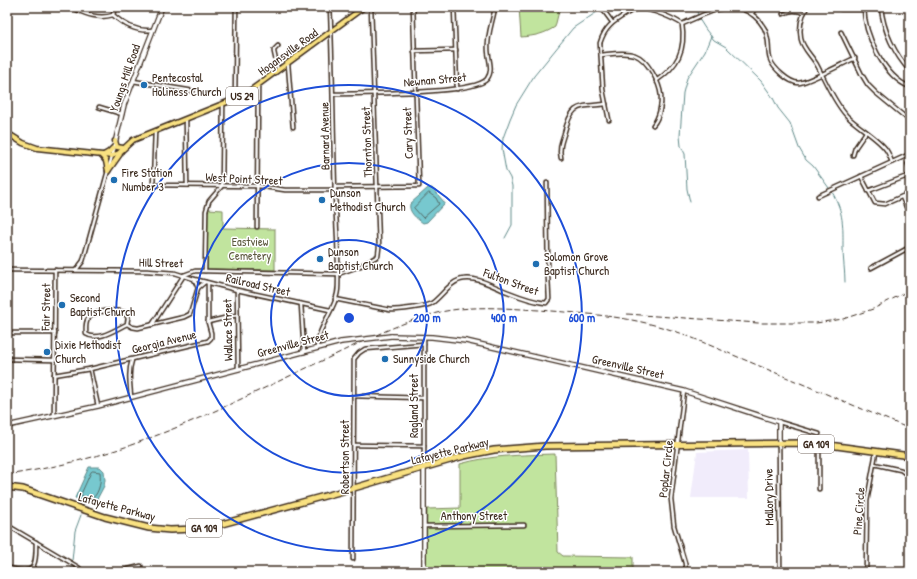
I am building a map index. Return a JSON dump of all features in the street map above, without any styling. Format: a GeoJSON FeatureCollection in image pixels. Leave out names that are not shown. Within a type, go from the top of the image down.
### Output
{"type":"FeatureCollection","features":[{"type":"Feature","properties":{"kind":"highway","name":"Lafayette Parkway"},"geometry":{"type":"LineString","coordinates":[[7,487],[23,489],[105,517],[149,528],[170,530],[206,528],[354,488],[464,456],[505,449],[545,446],[779,443],[819,444],[910,456]]}},
{"type":"Feature","properties":{"kind":"main road","name":"Hogansville Road"},"geometry":{"type":"LineString","coordinates":[[112,156],[115,156],[133,140],[235,99],[258,86],[364,7]]}},
{"type":"Feature","properties":{"kind":"main road"},"geometry":{"type":"LineString","coordinates":[[7,133],[30,146],[101,156],[112,156]]}},
{"type":"Feature","properties":{"kind":"main road"},"geometry":{"type":"LineString","coordinates":[[108,171],[124,148],[117,147],[115,141]]}},
{"type":"Feature","properties":{"kind":"main road"},"geometry":{"type":"LineString","coordinates":[[101,156],[113,148]]}},
{"type":"Feature","properties":{"kind":"main road"},"geometry":{"type":"LineString","coordinates":[[101,156],[106,161],[108,171]]}},
{"type":"Feature","properties":{"kind":"street"},"geometry":{"type":"LineString","coordinates":[[70,7],[87,15],[98,17],[106,17],[113,14]]}},
{"type":"Feature","properties":{"kind":"street"},"geometry":{"type":"LineString","coordinates":[[113,14],[115,7]]}},
{"type":"Feature","properties":{"kind":"street","name":"Youngs Mill Road"},"geometry":{"type":"LineString","coordinates":[[112,156],[122,114],[133,81],[162,7]]}},
{"type":"Feature","properties":{"kind":"street"},"geometry":{"type":"LineString","coordinates":[[235,99],[236,7]]}},
{"type":"Feature","properties":{"kind":"street","name":"Barnard Avenue"},"geometry":{"type":"LineString","coordinates":[[316,348],[319,336],[335,299],[338,287],[330,7]]}},
{"type":"Feature","properties":{"kind":"street","name":"Thornton Street"},"geometry":{"type":"LineString","coordinates":[[338,274],[360,266],[378,256],[379,247],[371,7]]}},
{"type":"Feature","properties":{"kind":"street","name":"Cary Street"},"geometry":{"type":"LineString","coordinates":[[413,7],[419,186]]}},
{"type":"Feature","properties":{"kind":"street"},"geometry":{"type":"LineString","coordinates":[[454,7],[457,89]]}},
{"type":"Feature","properties":{"kind":"street","name":"Newnan Street"},"geometry":{"type":"LineString","coordinates":[[333,94],[416,92],[457,89],[478,84],[488,78],[491,68],[488,53],[488,38],[495,7]]}},
{"type":"Feature","properties":{"kind":"street"},"geometry":{"type":"LineString","coordinates":[[601,7],[612,22]]}},
{"type":"Feature","properties":{"kind":"street"},"geometry":{"type":"LineString","coordinates":[[682,24],[718,9],[729,7],[752,13],[760,21],[765,31],[768,40],[770,60],[787,79],[794,82],[801,83],[855,58]]}},
{"type":"Feature","properties":{"kind":"street"},"geometry":{"type":"LineString","coordinates":[[752,13],[756,7]]}},
{"type":"Feature","properties":{"kind":"street"},"geometry":{"type":"LineString","coordinates":[[807,7],[801,22],[801,41],[805,49],[816,63],[837,105],[847,116],[884,147],[892,162]]}},
{"type":"Feature","properties":{"kind":"street"},"geometry":{"type":"LineString","coordinates":[[835,7],[841,9],[881,8],[881,16],[894,47],[901,60],[910,71]]}},
{"type":"Feature","properties":{"kind":"street"},"geometry":{"type":"LineString","coordinates":[[609,120],[603,90],[600,43],[602,36],[612,22],[634,9],[642,8],[676,19],[682,24],[684,42],[676,63],[656,81]]}},
{"type":"Feature","properties":{"kind":"street"},"geometry":{"type":"LineString","coordinates":[[864,8],[865,23],[882,60],[891,74],[910,87]]}},
{"type":"Feature","properties":{"kind":"street"},"geometry":{"type":"LineString","coordinates":[[783,14],[790,10],[797,10],[804,13]]}},
{"type":"Feature","properties":{"kind":"street"},"geometry":{"type":"LineString","coordinates":[[113,14],[125,25],[136,29],[152,30]]}},
{"type":"Feature","properties":{"kind":"street"},"geometry":{"type":"LineString","coordinates":[[841,32],[862,75],[872,89],[910,120]]}},
{"type":"Feature","properties":{"kind":"street"},"geometry":{"type":"LineString","coordinates":[[278,46],[274,52],[279,71]]}},
{"type":"Feature","properties":{"kind":"street"},"geometry":{"type":"LineString","coordinates":[[414,51],[456,50]]}},
{"type":"Feature","properties":{"kind":"street"},"geometry":{"type":"LineString","coordinates":[[600,55],[617,53],[636,55],[645,61],[656,81],[661,96],[657,121],[653,125]]}},
{"type":"Feature","properties":{"kind":"street"},"geometry":{"type":"LineString","coordinates":[[288,64],[293,127]]}},
{"type":"Feature","properties":{"kind":"street"},"geometry":{"type":"LineString","coordinates":[[133,81],[193,91]]}},
{"type":"Feature","properties":{"kind":"street"},"geometry":{"type":"LineString","coordinates":[[257,227],[258,86]]}},
{"type":"Feature","properties":{"kind":"street"},"geometry":{"type":"LineString","coordinates":[[205,271],[206,211],[209,201],[222,186],[223,104]]}},
{"type":"Feature","properties":{"kind":"street"},"geometry":{"type":"LineString","coordinates":[[561,158],[559,149],[570,114],[577,108],[606,104]]}},
{"type":"Feature","properties":{"kind":"street"},"geometry":{"type":"LineString","coordinates":[[99,106],[122,114]]}},
{"type":"Feature","properties":{"kind":"street"},"geometry":{"type":"LineString","coordinates":[[186,119],[187,185]]}},
{"type":"Feature","properties":{"kind":"street","name":"West Point Street"},"geometry":{"type":"LineString","coordinates":[[155,131],[153,185],[258,186],[285,190],[419,186]]}},
{"type":"Feature","properties":{"kind":"street"},"geometry":{"type":"LineString","coordinates":[[853,155],[855,148],[866,132]]}},
{"type":"Feature","properties":{"kind":"street"},"geometry":{"type":"LineString","coordinates":[[818,196],[910,154]]}},
{"type":"Feature","properties":{"kind":"street"},"geometry":{"type":"LineString","coordinates":[[76,270],[83,260],[112,156]]}},
{"type":"Feature","properties":{"kind":"street"},"geometry":{"type":"LineString","coordinates":[[908,164],[910,169]]}},
{"type":"Feature","properties":{"kind":"street"},"geometry":{"type":"LineString","coordinates":[[868,191],[910,175]]}},
{"type":"Feature","properties":{"kind":"street"},"geometry":{"type":"LineString","coordinates":[[861,176],[875,203],[885,204],[910,194]]}},
{"type":"Feature","properties":{"kind":"street","name":"Fulton Street"},"geometry":{"type":"LineString","coordinates":[[335,299],[390,310],[398,310],[431,304],[459,280],[476,279],[508,292],[546,303],[549,299],[547,183]]}},
{"type":"Feature","properties":{"kind":"street"},"geometry":{"type":"LineString","coordinates":[[902,197],[910,216]]}},
{"type":"Feature","properties":{"kind":"street"},"geometry":{"type":"LineString","coordinates":[[871,268],[910,247]]}},
{"type":"Feature","properties":{"kind":"street","name":"Hill Street"},"geometry":{"type":"LineString","coordinates":[[7,270],[153,271],[184,275],[195,271],[338,274]]}},
{"type":"Feature","properties":{"kind":"street","name":"Fair Street"},"geometry":{"type":"LineString","coordinates":[[54,415],[56,270]]}},
{"type":"Feature","properties":{"kind":"street"},"geometry":{"type":"LineString","coordinates":[[152,325],[153,321],[184,275]]}},
{"type":"Feature","properties":{"kind":"street","name":"Railroad Street"},"geometry":{"type":"LineString","coordinates":[[184,275],[237,290],[330,310]]}},
{"type":"Feature","properties":{"kind":"street"},"geometry":{"type":"LineString","coordinates":[[194,279],[198,288]]}},
{"type":"Feature","properties":{"kind":"street"},"geometry":{"type":"LineString","coordinates":[[127,324],[132,328],[138,328],[184,317],[190,314],[198,288],[206,282]]}},
{"type":"Feature","properties":{"kind":"street"},"geometry":{"type":"LineString","coordinates":[[206,282],[208,322],[237,315]]}},
{"type":"Feature","properties":{"kind":"street","name":"Wallace Street"},"geometry":{"type":"LineString","coordinates":[[237,290],[238,369]]}},
{"type":"Feature","properties":{"kind":"street"},"geometry":{"type":"LineString","coordinates":[[301,304],[304,352]]}},
{"type":"Feature","properties":{"kind":"street"},"geometry":{"type":"LineString","coordinates":[[118,311],[124,312],[128,318],[127,324],[110,333],[95,337],[86,334],[86,323],[88,318],[97,313],[118,311]]}},
{"type":"Feature","properties":{"kind":"street","name":"Georgia Avenue"},"geometry":{"type":"LineString","coordinates":[[54,375],[132,360],[208,341],[211,338],[211,333],[208,322]]}},
{"type":"Feature","properties":{"kind":"street"},"geometry":{"type":"LineString","coordinates":[[7,333],[55,333]]}},
{"type":"Feature","properties":{"kind":"street","name":"Greenville Street"},"geometry":{"type":"LineString","coordinates":[[7,426],[132,398],[341,342],[391,336],[424,336],[450,338],[479,344],[684,391],[819,434]]}},
{"type":"Feature","properties":{"kind":"street","name":"Ragland Street"},"geometry":{"type":"LineString","coordinates":[[424,336],[424,572]]}},
{"type":"Feature","properties":{"kind":"street","name":"Robertson Street"},"geometry":{"type":"LineString","coordinates":[[353,559],[353,361],[355,356],[365,349],[424,344]]}},
{"type":"Feature","properties":{"kind":"street"},"geometry":{"type":"LineString","coordinates":[[7,359],[54,360]]}},
{"type":"Feature","properties":{"kind":"street"},"geometry":{"type":"LineString","coordinates":[[132,360],[129,381],[132,398]]}},
{"type":"Feature","properties":{"kind":"street"},"geometry":{"type":"LineString","coordinates":[[90,369],[98,406]]}},
{"type":"Feature","properties":{"kind":"street","name":"Poplar Circle"},"geometry":{"type":"LineString","coordinates":[[684,391],[671,499],[674,526],[685,563],[686,572]]}},
{"type":"Feature","properties":{"kind":"street"},"geometry":{"type":"LineString","coordinates":[[354,396],[424,398]]}},
{"type":"Feature","properties":{"kind":"street","name":"Mallory Drive"},"geometry":{"type":"LineString","coordinates":[[779,422],[780,572]]}},
{"type":"Feature","properties":{"kind":"street"},"geometry":{"type":"LineString","coordinates":[[819,444],[819,489]]}},
{"type":"Feature","properties":{"kind":"street"},"geometry":{"type":"LineString","coordinates":[[354,445],[424,446]]}},
{"type":"Feature","properties":{"kind":"street","name":"Pine Circle"},"geometry":{"type":"LineString","coordinates":[[866,572],[867,501],[876,452]]}},
{"type":"Feature","properties":{"kind":"street"},"geometry":{"type":"LineString","coordinates":[[874,464],[901,470],[910,477]]}},
{"type":"Feature","properties":{"kind":"street"},"geometry":{"type":"LineString","coordinates":[[7,525],[84,572]]}},
{"type":"Feature","properties":{"kind":"street","name":"Anthony Street"},"geometry":{"type":"LineString","coordinates":[[424,526],[524,525]]}},
{"type":"Feature","properties":{"kind":"street"},"geometry":{"type":"LineString","coordinates":[[7,567],[22,571],[31,569],[34,566],[36,557],[36,542]]}},
{"type":"Feature","properties":{"kind":"street"},"geometry":{"type":"LineString","coordinates":[[117,572],[141,566]]}},
{"type":"Feature","properties":{"kind":"street"},"geometry":{"type":"LineString","coordinates":[[78,567],[78,572]]}},
{"type":"Feature","properties":{"kind":"shaded area"},"geometry":{"type":"Polygon","coordinates":[[[748,450],[749,498],[691,498],[697,452],[748,450]]]}},
{"type":"Feature","properties":{"kind":"green space"},"geometry":{"type":"Polygon","coordinates":[[[519,7],[560,7],[555,27],[539,34],[521,37],[519,7]]]}},
{"type":"Feature","properties":{"kind":"green space","name":"Eastview Cemetery"},"geometry":{"type":"Polygon","coordinates":[[[208,209],[223,210],[223,228],[275,229],[275,270],[207,269],[208,209]]]}},
{"type":"Feature","properties":{"kind":"green space"},"geometry":{"type":"Polygon","coordinates":[[[555,454],[558,552],[563,556],[633,557],[633,572],[426,572],[427,509],[460,508],[460,464],[495,457],[555,454]]]}},
{"type":"Feature","properties":{"kind":"water"},"geometry":{"type":"Polygon","coordinates":[[[428,188],[432,188],[444,204],[427,222],[423,223],[410,210],[410,204],[428,188]]]}},
{"type":"Feature","properties":{"kind":"water"},"geometry":{"type":"Polygon","coordinates":[[[89,467],[100,467],[104,471],[104,486],[95,503],[75,498],[89,467]]]}},
{"type":"Feature","properties":{"kind":"waterway"},"geometry":{"type":"LineString","coordinates":[[696,7],[698,15]]}},
{"type":"Feature","properties":{"kind":"waterway"},"geometry":{"type":"LineString","coordinates":[[505,238],[512,225],[512,186],[506,171],[502,149],[503,138],[510,119],[516,105],[534,76],[573,28],[600,10]]}},
{"type":"Feature","properties":{"kind":"waterway"},"geometry":{"type":"LineString","coordinates":[[699,19],[714,40],[726,47],[761,81],[778,108],[790,123],[799,148],[806,160],[813,166],[829,188]]}},
{"type":"Feature","properties":{"kind":"waterway"},"geometry":{"type":"LineString","coordinates":[[690,202],[687,189],[685,154],[681,146],[680,136],[683,93],[687,78],[705,51],[711,36]]}},
{"type":"Feature","properties":{"kind":"waterway"},"geometry":{"type":"LineString","coordinates":[[832,192],[841,213],[845,282]]}},
{"type":"Feature","properties":{"kind":"waterway"},"geometry":{"type":"LineString","coordinates":[[84,505],[86,501]]}},
{"type":"Feature","properties":{"kind":"waterway"},"geometry":{"type":"LineString","coordinates":[[72,561],[75,531],[81,515]]}},
{"type":"Feature","properties":{"kind":"waterway"},"geometry":{"type":"LineString","coordinates":[[72,566],[72,572]]}},
{"type":"Feature","properties":{"kind":"railway"},"geometry":{"type":"LineString","coordinates":[[627,314],[758,323],[816,323],[843,319],[873,309],[910,290]]}},
{"type":"Feature","properties":{"kind":"railway"},"geometry":{"type":"LineString","coordinates":[[7,475],[82,460],[137,443],[216,411],[398,326],[440,312],[468,308],[511,308],[539,310],[612,317],[647,323],[683,334],[910,429]]}},
{"type":"Feature","properties":{"kind":"place","name":"Pentecostal Holiness Church"},"geometry":{"type":"Point","coordinates":[144,85]}},
{"type":"Feature","properties":{"kind":"place","name":"Fire Station Number 3"},"geometry":{"type":"Point","coordinates":[114,180]}},
{"type":"Feature","properties":{"kind":"place","name":"Dunson Methodist Church"},"geometry":{"type":"Point","coordinates":[322,200]}},
{"type":"Feature","properties":{"kind":"place","name":"Dunson Baptist Church"},"geometry":{"type":"Point","coordinates":[320,259]}},
{"type":"Feature","properties":{"kind":"place","name":"Solomon Grove Baptist Church"},"geometry":{"type":"Point","coordinates":[536,264]}},
{"type":"Feature","properties":{"kind":"place","name":"Second Baptist Church"},"geometry":{"type":"Point","coordinates":[62,305]}},
{"type":"Feature","properties":{"kind":"place","name":"Dixie Methodist Church"},"geometry":{"type":"Point","coordinates":[47,352]}},
{"type":"Feature","properties":{"kind":"place","name":"Sunnyside Church"},"geometry":{"type":"Point","coordinates":[385,359]}}]}
